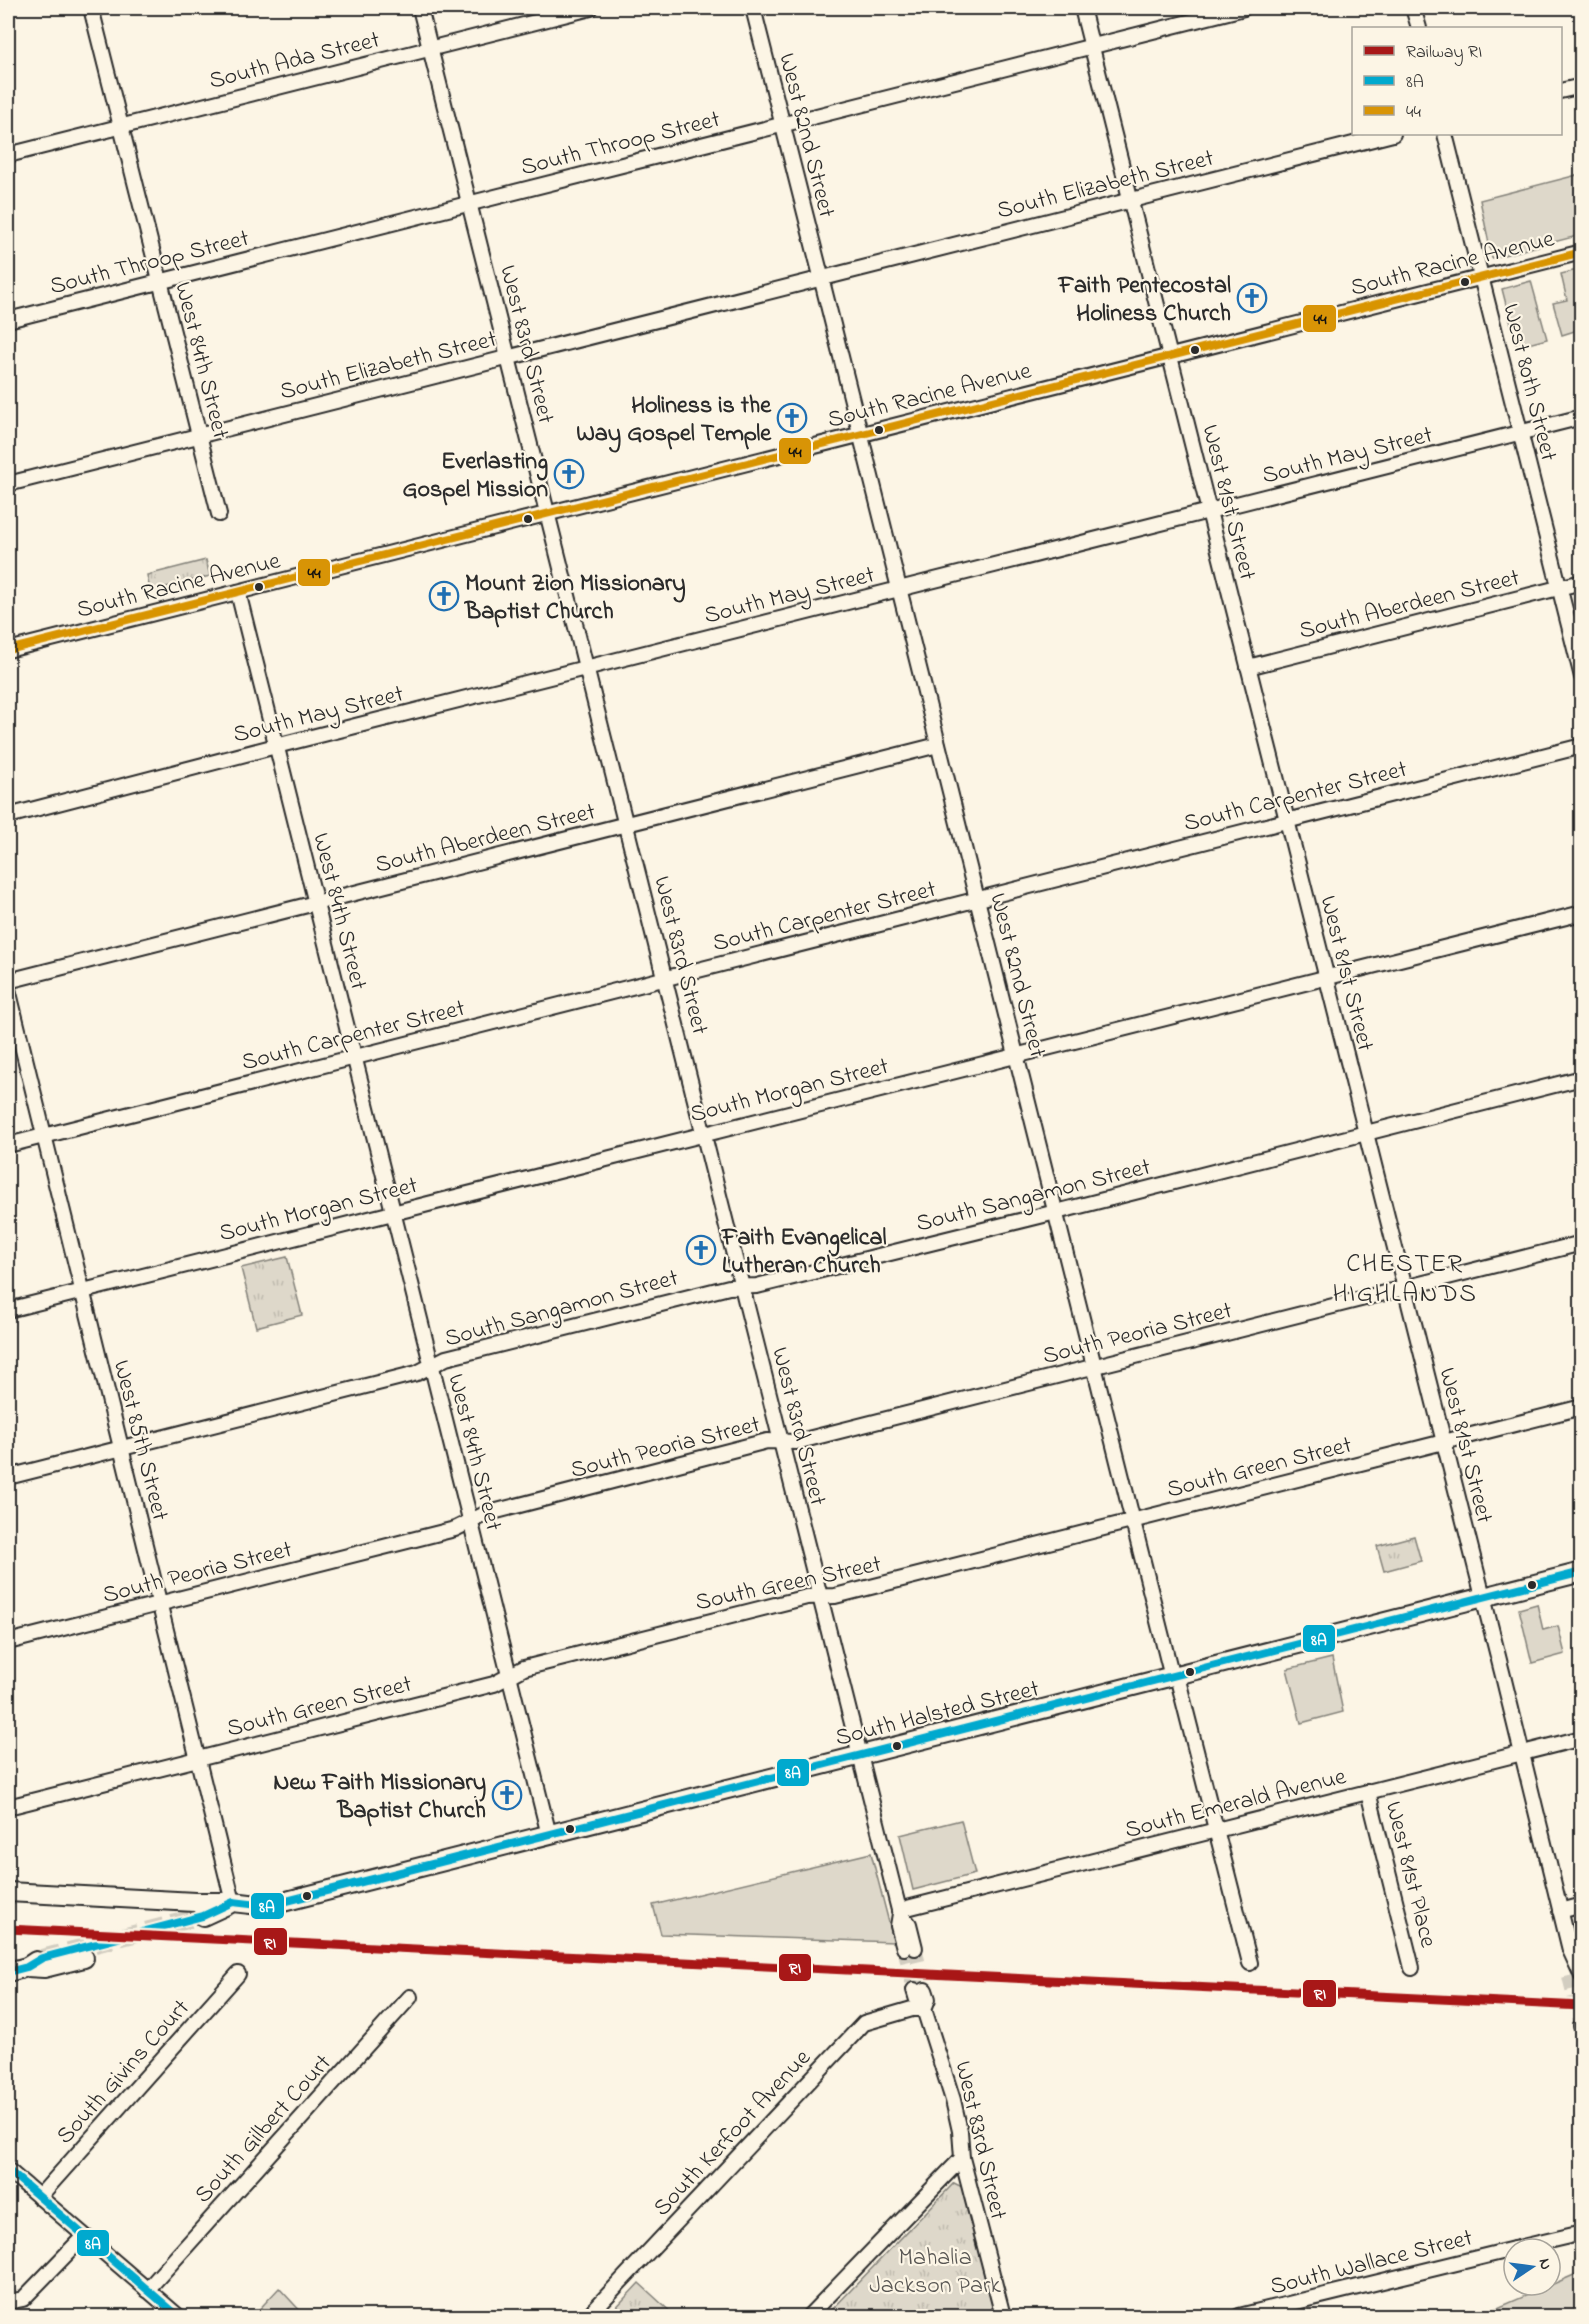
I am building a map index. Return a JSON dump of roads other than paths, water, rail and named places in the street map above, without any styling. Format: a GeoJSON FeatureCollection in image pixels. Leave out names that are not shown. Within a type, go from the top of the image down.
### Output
{"type":"FeatureCollection","features":[{"type":"Feature","properties":{"kind":"main road","name":"South Halsted Street"},"geometry":{"type":"LineString","coordinates":[[8,1892],[233,1902],[267,1906],[1581,1572]]}},
{"type":"Feature","properties":{"kind":"main road"},"geometry":{"type":"LineString","coordinates":[[211,1917],[233,1902]]}},
{"type":"Feature","properties":{"kind":"main road"},"geometry":{"type":"LineString","coordinates":[[8,1972],[34,1962],[44,1968],[84,1958]]}},
{"type":"Feature","properties":{"kind":"street","name":"West 84th Street"},"geometry":{"type":"LineString","coordinates":[[90,8],[219,514]]}},
{"type":"Feature","properties":{"kind":"street","name":"West 83rd Street"},"geometry":{"type":"LineString","coordinates":[[420,8],[899,1912],[898,1926],[910,1948]]}},
{"type":"Feature","properties":{"kind":"street","name":"South Ada Street"},"geometry":{"type":"LineString","coordinates":[[8,155],[591,8]]}},
{"type":"Feature","properties":{"kind":"street","name":"West 82nd Street"},"geometry":{"type":"LineString","coordinates":[[753,8],[1133,1521],[1250,1964]]}},
{"type":"Feature","properties":{"kind":"street","name":"West 81st Street"},"geometry":{"type":"LineString","coordinates":[[1082,8],[1483,1598],[1575,1976]]}},
{"type":"Feature","properties":{"kind":"street","name":"South Throop Street"},"geometry":{"type":"LineString","coordinates":[[8,320],[1244,8]]}},
{"type":"Feature","properties":{"kind":"street"},"geometry":{"type":"LineString","coordinates":[[1413,8],[1419,27]]}},
{"type":"Feature","properties":{"kind":"street"},"geometry":{"type":"LineString","coordinates":[[1562,91],[1581,86]]}},
{"type":"Feature","properties":{"kind":"street","name":"South Elizabeth Street"},"geometry":{"type":"LineString","coordinates":[[8,484],[1389,135]]}},
{"type":"Feature","properties":{"kind":"street","name":"West 80th Street"},"geometry":{"type":"LineString","coordinates":[[1445,135],[1581,677]]}},
{"type":"Feature","properties":{"kind":"street","name":"South Racine Avenue"},"geometry":{"type":"LineString","coordinates":[[8,650],[1581,252]]}},
{"type":"Feature","properties":{"kind":"street","name":"South May Street"},"geometry":{"type":"LineString","coordinates":[[8,816],[276,746],[1209,513],[1581,417]]}},
{"type":"Feature","properties":{"kind":"street","name":"South Aberdeen Street"},"geometry":{"type":"LineString","coordinates":[[1248,667],[1581,582]]}},
{"type":"Feature","properties":{"kind":"street","name":"West 84th Street"},"geometry":{"type":"LineString","coordinates":[[238,592],[549,1835]]}},
{"type":"Feature","properties":{"kind":"street","name":"South Aberdeen Street"},"geometry":{"type":"LineString","coordinates":[[8,981],[938,745]]}},
{"type":"Feature","properties":{"kind":"street","name":"South Carpenter Street"},"geometry":{"type":"LineString","coordinates":[[8,1145],[1581,746]]}},
{"type":"Feature","properties":{"kind":"street","name":"South Morgan Street"},"geometry":{"type":"LineString","coordinates":[[8,1310],[1581,913]]}},
{"type":"Feature","properties":{"kind":"street","name":"West 85th Street"},"geometry":{"type":"LineString","coordinates":[[8,989],[233,1902]]}},
{"type":"Feature","properties":{"kind":"street","name":"South Sangamon Street"},"geometry":{"type":"LineString","coordinates":[[8,1477],[417,1373],[446,1358],[729,1287],[757,1286],[1581,1078]]}},
{"type":"Feature","properties":{"kind":"street","name":"South Peoria Street"},"geometry":{"type":"LineString","coordinates":[[8,1642],[455,1529],[485,1514],[767,1441],[796,1442],[1581,1243]]}},
{"type":"Feature","properties":{"kind":"street","name":"South Green Street"},"geometry":{"type":"LineString","coordinates":[[8,1807],[494,1684],[524,1668],[795,1600],[835,1596],[1581,1407]]}},
{"type":"Feature","properties":{"kind":"street","name":"South Emerald Avenue"},"geometry":{"type":"LineString","coordinates":[[899,1912],[1581,1738]]}},
{"type":"Feature","properties":{"kind":"street","name":"West 81st Place"},"geometry":{"type":"LineString","coordinates":[[1368,1792],[1412,1968]]}},
{"type":"Feature","properties":{"kind":"street"},"geometry":{"type":"LineString","coordinates":[[1560,1911],[1581,1905]]}},
{"type":"Feature","properties":{"kind":"street","name":"South Givins Court"},"geometry":{"type":"LineString","coordinates":[[39,2197],[238,1974]]}},
{"type":"Feature","properties":{"kind":"street","name":"West 83rd Street"},"geometry":{"type":"LineString","coordinates":[[920,1990],[917,2000],[924,2009],[953,2100],[960,2131],[962,2158],[1003,2316]]}},
{"type":"Feature","properties":{"kind":"street","name":"South Gilbert Court"},"geometry":{"type":"LineString","coordinates":[[147,2290],[410,1997]]}},
{"type":"Feature","properties":{"kind":"street","name":"South Kerfoot Avenue"},"geometry":{"type":"LineString","coordinates":[[588,2316],[864,2023],[912,2009],[924,2009]]}},
{"type":"Feature","properties":{"kind":"street"},"geometry":{"type":"LineString","coordinates":[[809,2316],[962,2158]]}},
{"type":"Feature","properties":{"kind":"street"},"geometry":{"type":"LineString","coordinates":[[8,2170],[178,2316]]}},
{"type":"Feature","properties":{"kind":"street","name":"South Wallace Street"},"geometry":{"type":"LineString","coordinates":[[1561,2237],[1581,2232]]}},
{"type":"Feature","properties":{"kind":"street"},"geometry":{"type":"LineString","coordinates":[[8,2302],[23,2299],[84,2236]]}},
{"type":"Feature","properties":{"kind":"street","name":"South Wallace Street"},"geometry":{"type":"LineString","coordinates":[[1239,2316],[1502,2252]]}},
{"type":"Feature","properties":{"kind":"tunnel"},"geometry":{"type":"LineString","coordinates":[[42,1958],[203,1916]]}},
{"type":"Feature","properties":{"kind":"tunnel"},"geometry":{"type":"LineString","coordinates":[[904,1948],[914,1990]]}},
{"type":"Feature","properties":{"kind":"tunnel"},"geometry":{"type":"LineString","coordinates":[[915,1948],[925,1990]]}},
{"type":"Feature","properties":{"kind":"tunnel"},"geometry":{"type":"LineString","coordinates":[[1569,1976],[1581,2026]]}},
{"type":"Feature","properties":{"kind":"railway"},"geometry":{"type":"LineString","coordinates":[[1562,2316],[1582,2308]]}},
{"type":"Feature","properties":{"kind":"rail line","name":"RI"},"geometry":{"type":"LineString","coordinates":[[8,1929],[1582,2006]]}},
{"type":"Feature","properties":{"kind":"place","name":"Faith Pentecostal Holiness Church"},"geometry":{"type":"Point","coordinates":[1252,298]}},
{"type":"Feature","properties":{"kind":"place","name":"Holiness is the Way Gospel Temple"},"geometry":{"type":"Point","coordinates":[792,418]}},
{"type":"Feature","properties":{"kind":"place","name":"Everlasting Gospel Mission"},"geometry":{"type":"Point","coordinates":[569,474]}},
{"type":"Feature","properties":{"kind":"place","name":"Mount Zion Missionary Baptist Church"},"geometry":{"type":"Point","coordinates":[444,596]}},
{"type":"Feature","properties":{"kind":"place","name":"Faith Evangelical Lutheran Church"},"geometry":{"type":"Point","coordinates":[701,1250]}},
{"type":"Feature","properties":{"kind":"place","name":"New Faith Missionary Baptist Church"},"geometry":{"type":"Point","coordinates":[507,1795]}},
{"type":"Feature","properties":{"kind":"district","name":"CHESTER HIGHLANDS"},"geometry":{"type":"Point","coordinates":[1405,1277]}},
{"type":"Feature","properties":{"kind":"park label","name":"Mahalia Jackson Park"},"geometry":{"type":"Point","coordinates":[935,2270]}}]}
